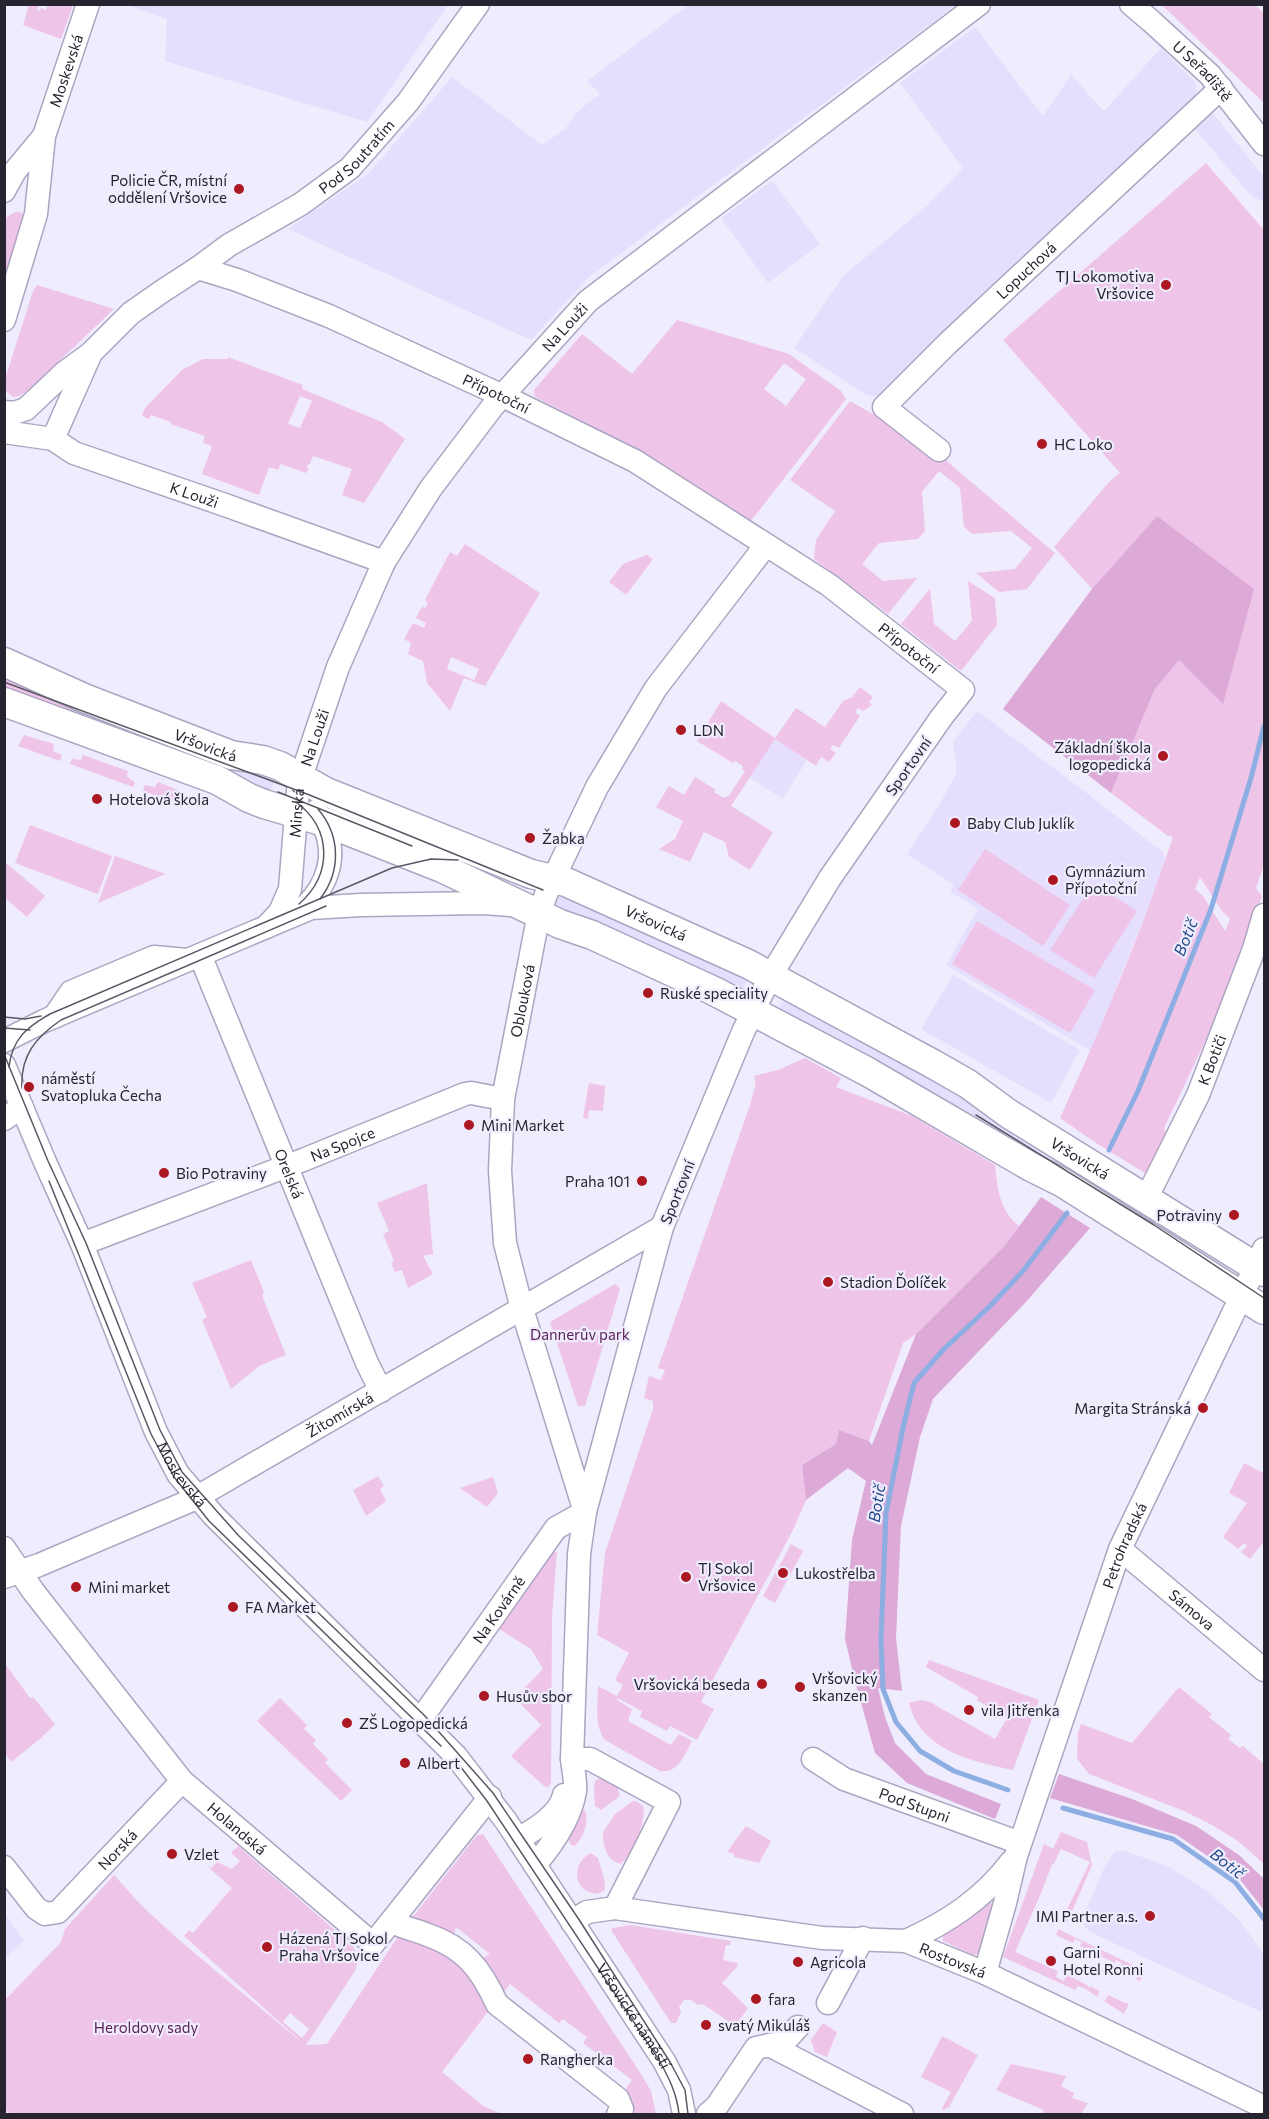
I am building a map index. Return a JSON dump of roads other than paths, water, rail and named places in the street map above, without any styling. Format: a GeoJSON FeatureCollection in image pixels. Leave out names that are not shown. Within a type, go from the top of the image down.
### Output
{"type":"FeatureCollection","features":[{"type":"Feature","properties":{"kind":"main road","name":"Vršovická"},"geometry":{"type":"LineString","coordinates":[[4,662],[84,698],[231,755],[271,763],[326,792],[531,874],[566,882],[742,962],[968,1084],[1009,1114],[1146,1199],[1262,1262]]}},
{"type":"Feature","properties":{"kind":"main road","name":"Vršovická"},"geometry":{"type":"LineString","coordinates":[[4,702],[217,780],[249,798],[309,817],[442,868],[753,1011],[868,1072],[1031,1167],[1063,1183],[1253,1303]]}},
{"type":"Feature","properties":{"kind":"street","name":"Moskevská"},"geometry":{"type":"LineString","coordinates":[[4,320],[36,214],[44,136],[88,4]]}},
{"type":"Feature","properties":{"kind":"street","name":"Pod Soutratím"},"geometry":{"type":"LineString","coordinates":[[198,268],[229,244],[301,204],[350,168],[408,102],[478,4]]}},
{"type":"Feature","properties":{"kind":"street","name":"Na Louži"},"geometry":{"type":"LineString","coordinates":[[301,777],[338,667],[384,562],[431,488],[503,396],[588,301],[980,4]]}},
{"type":"Feature","properties":{"kind":"street","name":"U Seřadiště"},"geometry":{"type":"LineString","coordinates":[[1131,4],[1210,75],[1264,144]]}},
{"type":"Feature","properties":{"kind":"street","name":"Lopuchová"},"geometry":{"type":"LineString","coordinates":[[939,450],[884,407],[947,344],[1221,88]]}},
{"type":"Feature","properties":{"kind":"street","name":"Moskevská"},"geometry":{"type":"LineString","coordinates":[[4,191],[15,171],[44,136]]}},
{"type":"Feature","properties":{"kind":"street"},"geometry":{"type":"LineString","coordinates":[[4,204],[16,200],[30,204],[36,214]]}},
{"type":"Feature","properties":{"kind":"street"},"geometry":{"type":"LineString","coordinates":[[4,412],[14,413],[26,409],[64,373],[91,353],[131,313],[198,268]]}},
{"type":"Feature","properties":{"kind":"street","name":"Přípotoční"},"geometry":{"type":"LineString","coordinates":[[198,268],[237,280],[329,316],[503,396],[635,461],[829,585],[963,690]]}},
{"type":"Feature","properties":{"kind":"street"},"geometry":{"type":"LineString","coordinates":[[53,439],[91,353]]}},
{"type":"Feature","properties":{"kind":"street","name":"K Louži"},"geometry":{"type":"LineString","coordinates":[[4,432],[53,439],[74,453],[384,562]]}},
{"type":"Feature","properties":{"kind":"street","name":"Oblouková"},"geometry":{"type":"LineString","coordinates":[[585,1512],[522,1309],[505,1243],[500,1171],[503,1099],[532,910],[553,879],[602,778],[656,688],[766,545]]}},
{"type":"Feature","properties":{"kind":"street","name":"Sportovní"},"geometry":{"type":"LineString","coordinates":[[572,1759],[579,1554],[585,1512],[662,1227],[738,1044],[770,977],[830,878],[963,690]]}},
{"type":"Feature","properties":{"kind":"street","name":"Minská"},"geometry":{"type":"LineString","coordinates":[[266,927],[280,912],[290,889],[309,817],[301,777]]}},
{"type":"Feature","properties":{"kind":"street","name":"Minská"},"geometry":{"type":"LineString","coordinates":[[296,915],[315,897],[327,875],[330,848],[328,835],[309,817]]}},
{"type":"Feature","properties":{"kind":"street","name":"Minská"},"geometry":{"type":"LineString","coordinates":[[4,1041],[54,1017],[71,992],[154,957],[194,958],[311,908],[483,903],[532,910]]}},
{"type":"Feature","properties":{"kind":"street","name":"K Botiči"},"geometry":{"type":"LineString","coordinates":[[1146,1199],[1198,1095],[1259,953],[1264,915]]}},
{"type":"Feature","properties":{"kind":"street","name":"Orelská"},"geometry":{"type":"LineString","coordinates":[[194,958],[287,1166],[367,1363],[381,1391]]}},
{"type":"Feature","properties":{"kind":"street","name":"Moskevská"},"geometry":{"type":"LineString","coordinates":[[4,1065],[13,1113],[82,1244],[156,1432],[178,1474],[196,1497],[421,1719],[490,1797]]}},
{"type":"Feature","properties":{"kind":"street","name":"Na Spojce"},"geometry":{"type":"LineString","coordinates":[[82,1244],[287,1166],[465,1094],[503,1099]]}},
{"type":"Feature","properties":{"kind":"street","name":"Žitomírská"},"geometry":{"type":"LineString","coordinates":[[13,1575],[196,1497],[662,1227]]}},
{"type":"Feature","properties":{"kind":"street","name":"Petrohradská"},"geometry":{"type":"LineString","coordinates":[[985,1973],[1021,1841],[1120,1549],[1253,1303],[1262,1262]]}},
{"type":"Feature","properties":{"kind":"street","name":"Na Kovárně"},"geometry":{"type":"LineString","coordinates":[[421,1719],[556,1528],[585,1512]]}},
{"type":"Feature","properties":{"kind":"street","name":"Holandská"},"geometry":{"type":"LineString","coordinates":[[4,1548],[13,1575],[33,1591],[182,1780],[373,1944],[490,1797]]}},
{"type":"Feature","properties":{"kind":"street","name":"Sámova"},"geometry":{"type":"LineString","coordinates":[[1120,1549],[1264,1670]]}},
{"type":"Feature","properties":{"kind":"street"},"geometry":{"type":"LineString","coordinates":[[518,1839],[543,1823],[563,1800],[572,1759]]}},
{"type":"Feature","properties":{"kind":"street"},"geometry":{"type":"LineString","coordinates":[[535,1865],[554,1839],[571,1807],[575,1789],[572,1759]]}},
{"type":"Feature","properties":{"kind":"street"},"geometry":{"type":"LineString","coordinates":[[572,1759],[590,1759],[669,1802],[615,1908],[587,1912],[572,1922]]}},
{"type":"Feature","properties":{"kind":"street","name":"Pod Stupni"},"geometry":{"type":"LineString","coordinates":[[813,1759],[844,1779],[1021,1841]]}},
{"type":"Feature","properties":{"kind":"street","name":"Norská"},"geometry":{"type":"LineString","coordinates":[[4,1867],[36,1908],[49,1914],[61,1909],[182,1780]]}},
{"type":"Feature","properties":{"kind":"street","name":"Vršovické náměstí"},"geometry":{"type":"LineString","coordinates":[[490,1797],[670,2071],[682,2098],[684,2115]]}},
{"type":"Feature","properties":{"kind":"street","name":"Petrohradská"},"geometry":{"type":"LineString","coordinates":[[906,1941],[964,1910],[986,1892],[1021,1841]]}},
{"type":"Feature","properties":{"kind":"street","name":"Rostovská"},"geometry":{"type":"LineString","coordinates":[[615,1908],[822,1938],[906,1941],[985,1973],[1264,2107]]}},
{"type":"Feature","properties":{"kind":"street"},"geometry":{"type":"LineString","coordinates":[[392,1922],[451,1945],[469,1959],[486,1982],[497,2004],[618,2099],[622,2109],[618,2115]]}},
{"type":"Feature","properties":{"kind":"street"},"geometry":{"type":"LineString","coordinates":[[828,2003],[863,1938]]}},
{"type":"Feature","properties":{"kind":"street"},"geometry":{"type":"LineString","coordinates":[[708,2115],[717,2106],[756,2048],[784,2042],[798,2027]]}},
{"type":"Feature","properties":{"kind":"street"},"geometry":{"type":"LineString","coordinates":[[768,2045],[902,2115]]}},
{"type":"Feature","properties":{"kind":"waterway","name":"Botič"},"geometry":{"type":"LineString","coordinates":[[1109,1150],[1138,1091],[1211,909],[1251,778],[1264,726]]}},
{"type":"Feature","properties":{"kind":"waterway","name":"Botič"},"geometry":{"type":"LineString","coordinates":[[1008,1790],[954,1771],[920,1751],[896,1722],[883,1689],[881,1639],[886,1513],[914,1383],[943,1350],[1023,1271],[1067,1213]]}},
{"type":"Feature","properties":{"kind":"waterway","name":"Botič"},"geometry":{"type":"LineString","coordinates":[[1063,1808],[1173,1839],[1235,1882],[1264,1919]]}},
{"type":"Feature","properties":{"kind":"tram line"},"geometry":{"type":"LineString","coordinates":[[4,682],[307,794],[543,890]]}},
{"type":"Feature","properties":{"kind":"tram line"},"geometry":{"type":"LineString","coordinates":[[278,792],[412,846]]}},
{"type":"Feature","properties":{"kind":"tram line"},"geometry":{"type":"LineString","coordinates":[[296,802],[308,813],[316,825],[322,838],[324,852],[318,879],[299,904]]}},
{"type":"Feature","properties":{"kind":"tram line"},"geometry":{"type":"LineString","coordinates":[[318,809],[331,831],[336,854],[332,877],[320,899]]}},
{"type":"Feature","properties":{"kind":"tram line"},"geometry":{"type":"LineString","coordinates":[[9,1067],[17,1041],[34,1024],[50,1014],[392,868],[431,859],[458,860]]}},
{"type":"Feature","properties":{"kind":"tram line"},"geometry":{"type":"LineString","coordinates":[[22,1088],[24,1066],[31,1048],[44,1033],[61,1020],[326,906]]}},
{"type":"Feature","properties":{"kind":"tram line"},"geometry":{"type":"LineString","coordinates":[[4,1017],[25,1019],[41,1016]]}},
{"type":"Feature","properties":{"kind":"tram line"},"geometry":{"type":"LineString","coordinates":[[4,1028],[30,1030]]}},
{"type":"Feature","properties":{"kind":"tram line"},"geometry":{"type":"LineString","coordinates":[[4,1054],[48,1161],[86,1243],[160,1430],[182,1472],[239,1536],[424,1715],[493,1793],[578,1918],[670,2062],[685,2090],[688,2114]]}},
{"type":"Feature","properties":{"kind":"tram line"},"geometry":{"type":"LineString","coordinates":[[976,1115],[1154,1225],[1264,1298]]}},
{"type":"Feature","properties":{"kind":"tram line"},"geometry":{"type":"LineString","coordinates":[[49,1181],[151,1434],[174,1477],[209,1521],[441,1746]]}},
{"type":"Feature","properties":{"kind":"tram line"},"geometry":{"type":"LineString","coordinates":[[460,1766],[487,1801],[659,2060],[672,2086],[679,2114]]}},
{"type":"Feature","properties":{"kind":"place","name":"Policie ČR, místní oddělení Vršovice"},"geometry":{"type":"Point","coordinates":[239,189]}},
{"type":"Feature","properties":{"kind":"place","name":"TJ Lokomotiva Vršovice"},"geometry":{"type":"Point","coordinates":[1166,285]}},
{"type":"Feature","properties":{"kind":"place","name":"HC Loko"},"geometry":{"type":"Point","coordinates":[1042,444]}},
{"type":"Feature","properties":{"kind":"place","name":"LDN"},"geometry":{"type":"Point","coordinates":[681,730]}},
{"type":"Feature","properties":{"kind":"place","name":"Základní škola logopedická"},"geometry":{"type":"Point","coordinates":[1163,756]}},
{"type":"Feature","properties":{"kind":"place","name":"Hotelová škola"},"geometry":{"type":"Point","coordinates":[97,799]}},
{"type":"Feature","properties":{"kind":"place","name":"Baby Club Juklík"},"geometry":{"type":"Point","coordinates":[955,823]}},
{"type":"Feature","properties":{"kind":"place","name":"Žabka"},"geometry":{"type":"Point","coordinates":[530,838]}},
{"type":"Feature","properties":{"kind":"place","name":"Gymnázium Přípotoční"},"geometry":{"type":"Point","coordinates":[1053,880]}},
{"type":"Feature","properties":{"kind":"place","name":"Ruské speciality"},"geometry":{"type":"Point","coordinates":[648,993]}},
{"type":"Feature","properties":{"kind":"place","name":"náměstí Svatopluka Čecha"},"geometry":{"type":"Point","coordinates":[29,1087]}},
{"type":"Feature","properties":{"kind":"place","name":"Mini Market"},"geometry":{"type":"Point","coordinates":[469,1125]}},
{"type":"Feature","properties":{"kind":"place","name":"Bio Potraviny"},"geometry":{"type":"Point","coordinates":[164,1173]}},
{"type":"Feature","properties":{"kind":"place","name":"Praha 101"},"geometry":{"type":"Point","coordinates":[642,1181]}},
{"type":"Feature","properties":{"kind":"place","name":"Potraviny"},"geometry":{"type":"Point","coordinates":[1234,1215]}},
{"type":"Feature","properties":{"kind":"place","name":"Stadion Ďolíček"},"geometry":{"type":"Point","coordinates":[828,1282]}},
{"type":"Feature","properties":{"kind":"place","name":"Margita Stránská"},"geometry":{"type":"Point","coordinates":[1203,1408]}},
{"type":"Feature","properties":{"kind":"place","name":"Lukostřelba"},"geometry":{"type":"Point","coordinates":[783,1573]}},
{"type":"Feature","properties":{"kind":"place","name":"TJ Sokol Vršovice"},"geometry":{"type":"Point","coordinates":[686,1577]}},
{"type":"Feature","properties":{"kind":"place","name":"Mini market"},"geometry":{"type":"Point","coordinates":[76,1587]}},
{"type":"Feature","properties":{"kind":"place","name":"FA Market"},"geometry":{"type":"Point","coordinates":[233,1607]}},
{"type":"Feature","properties":{"kind":"place","name":"Vršovická beseda"},"geometry":{"type":"Point","coordinates":[762,1684]}},
{"type":"Feature","properties":{"kind":"place","name":"Vršovický skanzen"},"geometry":{"type":"Point","coordinates":[800,1687]}},
{"type":"Feature","properties":{"kind":"place","name":"Husův sbor"},"geometry":{"type":"Point","coordinates":[484,1696]}},
{"type":"Feature","properties":{"kind":"place","name":"vila Jitřenka"},"geometry":{"type":"Point","coordinates":[969,1710]}},
{"type":"Feature","properties":{"kind":"place","name":"ZŠ Logopedická"},"geometry":{"type":"Point","coordinates":[347,1723]}},
{"type":"Feature","properties":{"kind":"place","name":"Albert"},"geometry":{"type":"Point","coordinates":[405,1763]}},
{"type":"Feature","properties":{"kind":"place","name":"Vzlet"},"geometry":{"type":"Point","coordinates":[172,1854]}},
{"type":"Feature","properties":{"kind":"place","name":"IMI Partner a.s."},"geometry":{"type":"Point","coordinates":[1150,1916]}},
{"type":"Feature","properties":{"kind":"place","name":"Házená TJ Sokol Praha Vršovice"},"geometry":{"type":"Point","coordinates":[267,1947]}},
{"type":"Feature","properties":{"kind":"place","name":"Garni Hotel Ronni"},"geometry":{"type":"Point","coordinates":[1051,1961]}},
{"type":"Feature","properties":{"kind":"place","name":"Agricola"},"geometry":{"type":"Point","coordinates":[798,1962]}},
{"type":"Feature","properties":{"kind":"place","name":"fara"},"geometry":{"type":"Point","coordinates":[756,1999]}},
{"type":"Feature","properties":{"kind":"place","name":"svatý Mikuláš"},"geometry":{"type":"Point","coordinates":[706,2025]}},
{"type":"Feature","properties":{"kind":"place","name":"Rangherka"},"geometry":{"type":"Point","coordinates":[528,2059]}},
{"type":"Feature","properties":{"kind":"park label","name":"Dannerův park"},"geometry":{"type":"Point","coordinates":[580,1334]}},
{"type":"Feature","properties":{"kind":"park label","name":"Heroldovy sady"},"geometry":{"type":"Point","coordinates":[146,2027]}}]}
